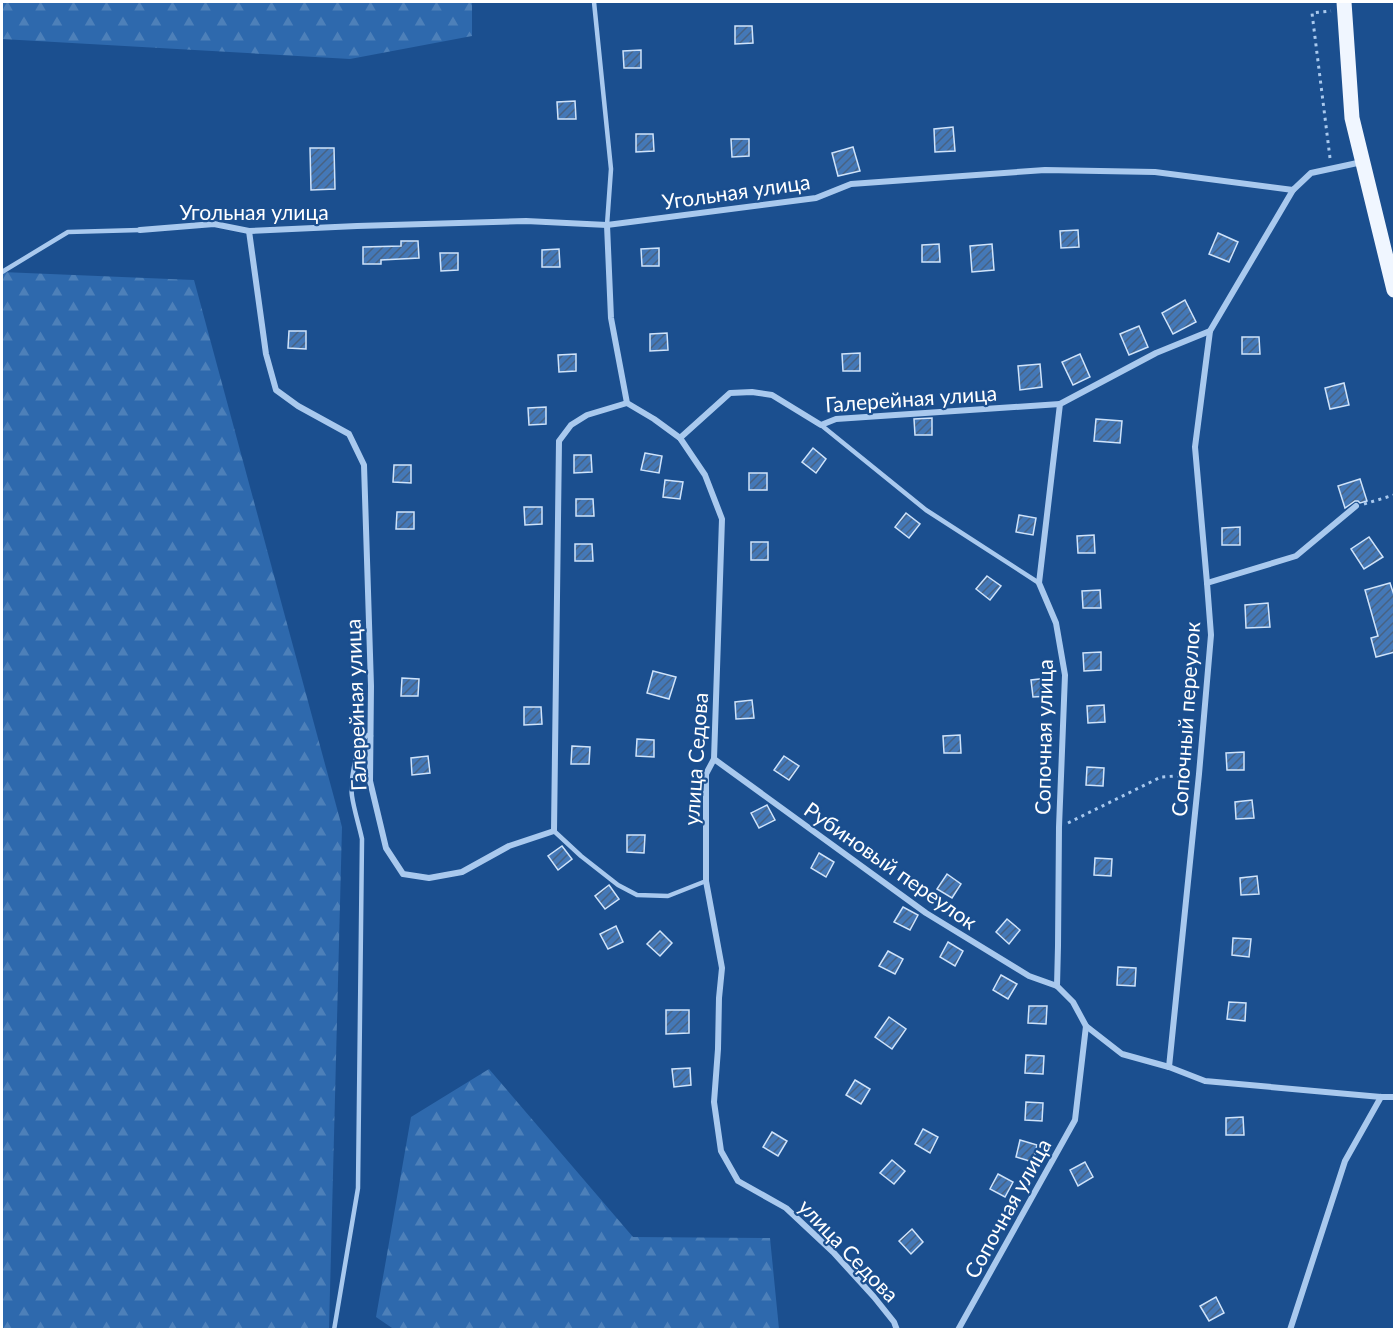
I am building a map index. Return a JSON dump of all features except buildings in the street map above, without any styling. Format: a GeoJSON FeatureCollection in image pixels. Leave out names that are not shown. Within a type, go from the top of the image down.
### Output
{"type":"FeatureCollection","features":[{"type":"Feature","properties":{"kind":"main road"},"geometry":{"type":"LineString","coordinates":[[1344,5],[1352,118],[1395,290]]}},
{"type":"Feature","properties":{"kind":"street"},"geometry":{"type":"LineString","coordinates":[[1060,404],[1156,353],[1210,331],[1293,190],[1311,173],[1363,161]]}},
{"type":"Feature","properties":{"kind":"street","name":"Угольная улица"},"geometry":{"type":"LineString","coordinates":[[140,230],[214,224],[249,231],[526,221],[607,225],[816,198],[851,184],[1045,170],[1155,172],[1293,190]]}},
{"type":"Feature","properties":{"kind":"street"},"geometry":{"type":"LineString","coordinates":[[554,831],[559,441],[571,425],[587,415],[627,403],[611,318],[607,225]]}},
{"type":"Feature","properties":{"kind":"street","name":"Галерейная улица"},"geometry":{"type":"LineString","coordinates":[[249,231],[266,354],[276,390],[298,406],[349,434],[364,465],[371,686],[370,781],[386,848],[403,874],[429,878],[462,872],[509,846],[554,831]]}},
{"type":"Feature","properties":{"kind":"street","name":"Сопочный переулок"},"geometry":{"type":"LineString","coordinates":[[1169,1067],[1211,634],[1195,447],[1210,331]]}},
{"type":"Feature","properties":{"kind":"street","name":"Галерейная улица"},"geometry":{"type":"LineString","coordinates":[[680,438],[730,393],[752,392],[772,395],[821,425],[836,419],[1060,404]]}},
{"type":"Feature","properties":{"kind":"street","name":"улица Седова"},"geometry":{"type":"LineString","coordinates":[[627,403],[680,438],[705,475],[722,519],[714,759],[706,774],[706,881],[722,968],[714,1102],[721,1151],[738,1181],[786,1208],[833,1252],[894,1322],[897,1329]]}},
{"type":"Feature","properties":{"kind":"street","name":"Сопочная улица"},"geometry":{"type":"LineString","coordinates":[[1057,986],[1059,827],[1065,675],[1056,623],[1039,583],[1060,404]]}},
{"type":"Feature","properties":{"kind":"street"},"geometry":{"type":"LineString","coordinates":[[1207,583],[1296,556],[1356,506]]}},
{"type":"Feature","properties":{"kind":"street","name":"Рубиновый переулок"},"geometry":{"type":"LineString","coordinates":[[714,759],[926,914],[1029,976],[1057,986]]}},
{"type":"Feature","properties":{"kind":"street"},"geometry":{"type":"LineString","coordinates":[[1057,986],[1073,1002],[1086,1026],[1122,1054],[1169,1067],[1205,1081],[1395,1097]]}},
{"type":"Feature","properties":{"kind":"street","name":"Сопочная улица"},"geometry":{"type":"LineString","coordinates":[[958,1329],[1075,1120],[1086,1026]]}},
{"type":"Feature","properties":{"kind":"street"},"geometry":{"type":"LineString","coordinates":[[1290,1329],[1345,1161],[1381,1097]]}},
{"type":"Feature","properties":{"kind":"lane"},"geometry":{"type":"LineString","coordinates":[[594,2],[611,169],[607,225]]}},
{"type":"Feature","properties":{"kind":"lane"},"geometry":{"type":"LineString","coordinates":[[2,272],[68,232],[140,230]]}},
{"type":"Feature","properties":{"kind":"lane"},"geometry":{"type":"LineString","coordinates":[[821,425],[926,510],[1039,583]]}},
{"type":"Feature","properties":{"kind":"lane"},"geometry":{"type":"LineString","coordinates":[[334,1329],[358,1188],[362,839],[351,793],[355,763],[362,740],[367,735],[371,736]]}},
{"type":"Feature","properties":{"kind":"lane"},"geometry":{"type":"LineString","coordinates":[[554,831],[618,885],[637,895],[669,896],[706,881]]}},
{"type":"Feature","properties":{"kind":"path"},"geometry":{"type":"LineString","coordinates":[[1331,169],[1312,13],[1344,5]]}},
{"type":"Feature","properties":{"kind":"path"},"geometry":{"type":"LineString","coordinates":[[1356,506],[1395,495]]}},
{"type":"Feature","properties":{"kind":"path"},"geometry":{"type":"LineString","coordinates":[[1059,827],[1161,777],[1199,774]]}},
{"type":"Feature","properties":{"kind":"green space"},"geometry":{"type":"Polygon","coordinates":[[[2,2],[472,2],[472,36],[350,59],[2,39],[2,2]]]}},
{"type":"Feature","properties":{"kind":"green space"},"geometry":{"type":"Polygon","coordinates":[[[2,272],[194,280],[342,827],[329,1329],[2,1330],[2,272]]]}},
{"type":"Feature","properties":{"kind":"green space"},"geometry":{"type":"Polygon","coordinates":[[[489,1069],[633,1237],[770,1238],[779,1329],[395,1330],[376,1317],[411,1117],[489,1069]]]}}]}
